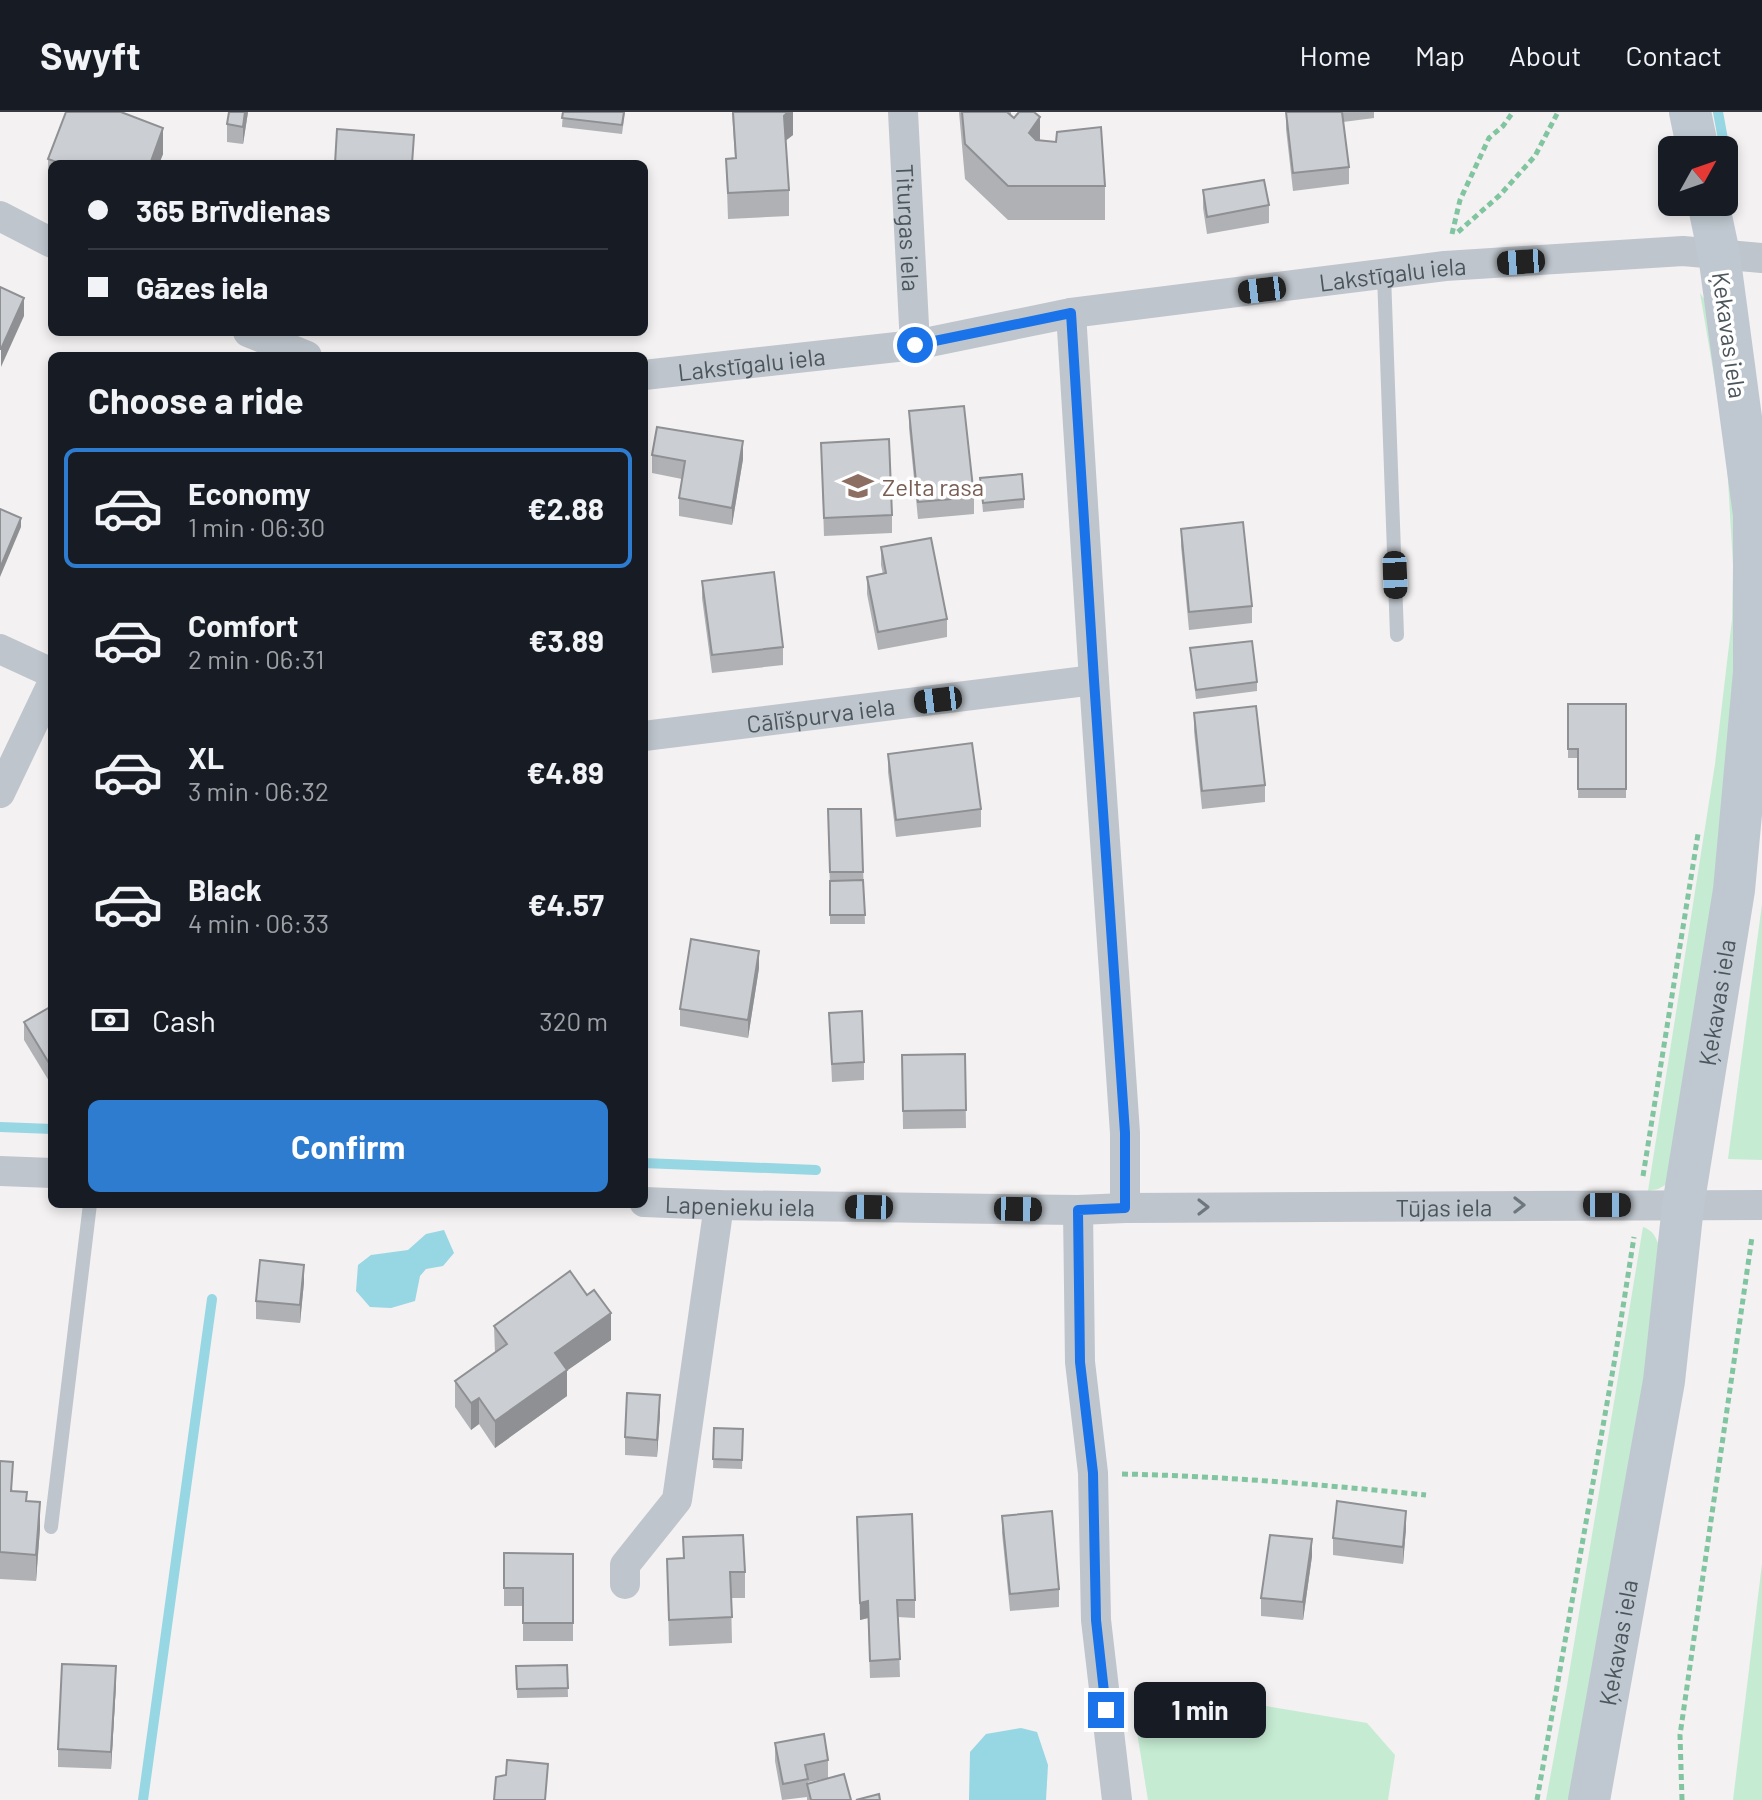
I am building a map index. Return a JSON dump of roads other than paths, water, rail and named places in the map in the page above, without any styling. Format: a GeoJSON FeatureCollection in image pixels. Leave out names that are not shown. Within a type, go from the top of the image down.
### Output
{"type":"FeatureCollection","features":[{"type":"Feature","properties":{"kind":"main road"},"geometry":{"type":"LineString","coordinates":[[1690,112],[1695,136]]}},
{"type":"Feature","properties":{"kind":"main road","name":"Ķekavas iela"},"geometry":{"type":"LineString","coordinates":[[1589,1800],[1664,1381],[1683,1206],[1734,890],[1754,672],[1754,515],[1719,254],[1711,216]]}},
{"type":"Feature","properties":{"kind":"street","name":"Titurgas iela"},"geometry":{"type":"LineString","coordinates":[[903,112],[915,345]]}},
{"type":"Feature","properties":{"kind":"street"},"geometry":{"type":"LineString","coordinates":[[0,216],[48,241]]}},
{"type":"Feature","properties":{"kind":"street","name":"Lakstīgalu iela"},"geometry":{"type":"LineString","coordinates":[[648,375],[915,345],[1071,313],[1445,266],[1665,252],[1762,258]]}},
{"type":"Feature","properties":{"kind":"street"},"geometry":{"type":"LineString","coordinates":[[1071,313],[1125,1133],[1125,1208]]}},
{"type":"Feature","properties":{"kind":"street"},"geometry":{"type":"LineString","coordinates":[[258,336],[297,352]]}},
{"type":"Feature","properties":{"kind":"street"},"geometry":{"type":"LineString","coordinates":[[0,649],[48,671]]}},
{"type":"Feature","properties":{"kind":"street","name":"Cālīšpurva iela"},"geometry":{"type":"LineString","coordinates":[[648,736],[1094,680]]}},
{"type":"Feature","properties":{"kind":"street"},"geometry":{"type":"LineString","coordinates":[[0,793],[48,692]]}},
{"type":"Feature","properties":{"kind":"street"},"geometry":{"type":"LineString","coordinates":[[0,1171],[48,1173]]}},
{"type":"Feature","properties":{"kind":"street","name":"Lapenieku iela"},"geometry":{"type":"LineString","coordinates":[[648,1202],[1078,1210],[1125,1208]]}},
{"type":"Feature","properties":{"kind":"street"},"geometry":{"type":"LineString","coordinates":[[625,1584],[625,1565],[677,1500],[719,1205]]}},
{"type":"Feature","properties":{"kind":"street","name":"Tūjas iela"},"geometry":{"type":"LineString","coordinates":[[1125,1208],[1759,1205]]}},
{"type":"Feature","properties":{"kind":"street"},"geometry":{"type":"LineString","coordinates":[[1078,1210],[1080,1362],[1093,1473],[1096,1620],[1117,1800]]}},
{"type":"Feature","properties":{"kind":"lane"},"geometry":{"type":"LineString","coordinates":[[1384,275],[1397,635]]}},
{"type":"Feature","properties":{"kind":"lane"},"geometry":{"type":"LineString","coordinates":[[51,1527],[90,1208]]}},
{"type":"Feature","properties":{"kind":"water"},"geometry":{"type":"Polygon","coordinates":[[[444,1230],[454,1253],[443,1266],[426,1269],[420,1276],[415,1301],[391,1308],[370,1307],[356,1291],[358,1265],[371,1255],[408,1250],[426,1234],[444,1230]]]}},
{"type":"Feature","properties":{"kind":"water"},"geometry":{"type":"Polygon","coordinates":[[[1021,1728],[1037,1732],[1048,1765],[1046,1800],[969,1800],[970,1752],[986,1734],[1021,1728]]]}},
{"type":"Feature","properties":{"kind":"waterway"},"geometry":{"type":"LineString","coordinates":[[1718,112],[1722,136]]}},
{"type":"Feature","properties":{"kind":"waterway"},"geometry":{"type":"LineString","coordinates":[[0,1127],[48,1129]]}},
{"type":"Feature","properties":{"kind":"waterway"},"geometry":{"type":"LineString","coordinates":[[648,1163],[816,1170]]}},
{"type":"Feature","properties":{"kind":"waterway"},"geometry":{"type":"LineString","coordinates":[[143,1800],[212,1299]]}},
{"type":"Feature","properties":{"kind":"place","name":"Zelta rasa"},"geometry":{"type":"Point","coordinates":[858,486]}}]}
